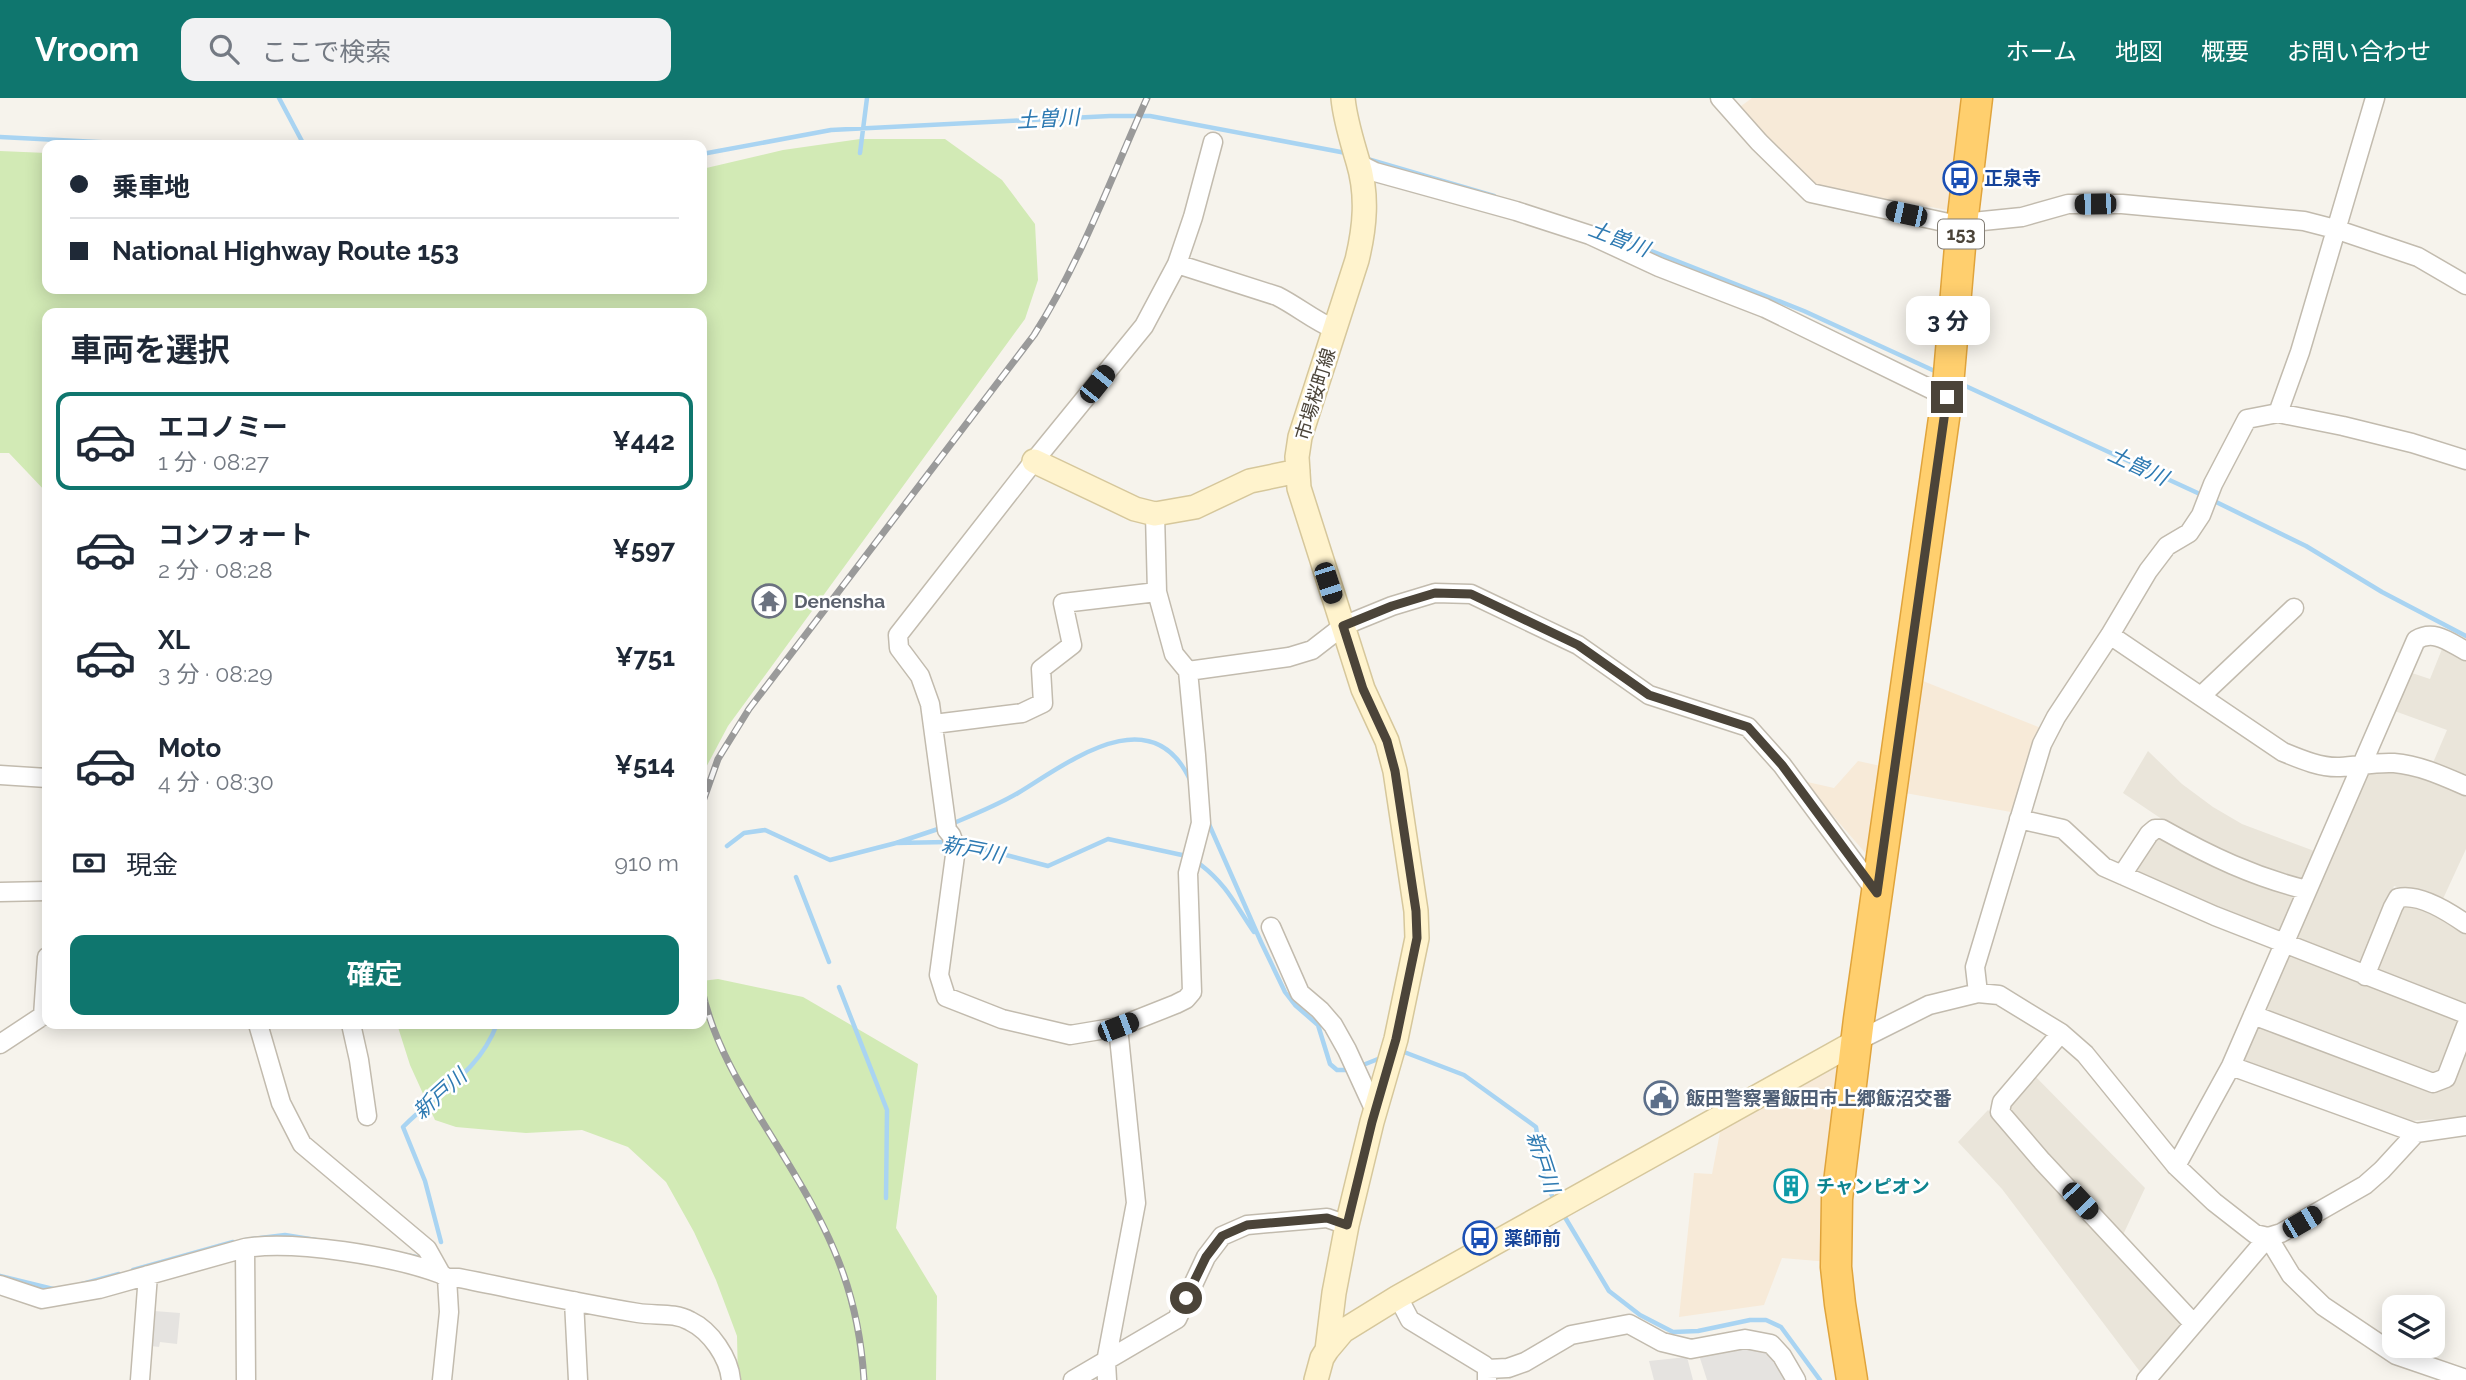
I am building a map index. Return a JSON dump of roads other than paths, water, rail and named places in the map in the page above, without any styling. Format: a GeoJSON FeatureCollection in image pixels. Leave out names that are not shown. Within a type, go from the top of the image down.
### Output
{"type":"FeatureCollection","features":[{"type":"Feature","properties":{"kind":"highway","name":"153"},"geometry":{"type":"LineString","coordinates":[[1852,1379],[1840,1304],[1835,1230],[1857,1041],[1949,386],[1962,224],[1976,98]]}},
{"type":"Feature","properties":{"kind":"main road","name":"市場桜町線"},"geometry":{"type":"LineString","coordinates":[[1316,1380],[1327,1350],[1347,1225],[1375,1111],[1391,1061],[1417,938],[1416,911],[1395,771],[1387,741],[1363,689],[1299,488],[1300,437],[1363,233],[1365,200],[1343,98]]}},
{"type":"Feature","properties":{"kind":"main road"},"geometry":{"type":"LineString","coordinates":[[1034,461],[1135,509],[1155,514],[1195,507],[1250,481],[1298,471]]}},
{"type":"Feature","properties":{"kind":"main road"},"geometry":{"type":"LineString","coordinates":[[1327,1350],[1343,1331],[1398,1297],[1857,1041]]}},
{"type":"Feature","properties":{"kind":"street"},"geometry":{"type":"LineString","coordinates":[[1720,98],[1759,142],[1811,193],[1953,224],[2022,216],[2068,205],[2122,204],[2304,221],[2418,257],[2466,285]]}},
{"type":"Feature","properties":{"kind":"street"},"geometry":{"type":"LineString","coordinates":[[2278,413],[2300,352],[2375,98]]}},
{"type":"Feature","properties":{"kind":"street"},"geometry":{"type":"LineString","coordinates":[[1155,514],[1157,592],[1174,654],[1188,671],[1201,823],[1188,873],[1192,992],[1176,1004],[1118,1027],[1070,1035],[1002,1018],[946,996],[939,975],[953,842],[947,830],[934,723],[920,676],[899,648],[898,635],[1144,326],[1177,264],[1213,142]]}},
{"type":"Feature","properties":{"kind":"street"},"geometry":{"type":"LineString","coordinates":[[1355,154],[1375,172],[1516,211],[1590,235],[1659,267],[1765,308],[1949,386]]}},
{"type":"Feature","properties":{"kind":"street"},"geometry":{"type":"LineString","coordinates":[[1177,264],[1277,296],[1334,329]]}},
{"type":"Feature","properties":{"kind":"street"},"geometry":{"type":"LineString","coordinates":[[1978,993],[1975,967],[2042,744],[2148,571],[2167,546],[2189,533],[2247,419],[2278,413],[2412,443],[2466,460]]}},
{"type":"Feature","properties":{"kind":"street"},"geometry":{"type":"LineString","coordinates":[[934,723],[1022,713],[1043,703],[1041,669],[1072,645],[1063,603],[1157,592]]}},
{"type":"Feature","properties":{"kind":"street"},"geometry":{"type":"LineString","coordinates":[[1188,671],[1289,657],[1312,650],[1343,626],[1392,606],[1435,593],[1471,594],[1578,645],[1649,695],[1748,727],[1782,765],[1877,893]]}},
{"type":"Feature","properties":{"kind":"street"},"geometry":{"type":"LineString","coordinates":[[2201,696],[2294,608]]}},
{"type":"Feature","properties":{"kind":"street"},"geometry":{"type":"LineString","coordinates":[[2176,1166],[2231,1066],[2416,640],[2425,634],[2434,635],[2466,651]]}},
{"type":"Feature","properties":{"kind":"street"},"geometry":{"type":"LineString","coordinates":[[2110,635],[2283,752],[2310,762],[2338,767],[2361,763],[2396,763],[2432,772],[2466,786]]}},
{"type":"Feature","properties":{"kind":"street"},"geometry":{"type":"LineString","coordinates":[[0,775],[42,778]]}},
{"type":"Feature","properties":{"kind":"street"},"geometry":{"type":"LineString","coordinates":[[2019,819],[2063,829],[2105,867],[2215,916],[2466,1014]]}},
{"type":"Feature","properties":{"kind":"street"},"geometry":{"type":"LineString","coordinates":[[2122,875],[2149,834],[2155,829],[2162,829],[2211,857],[2308,890]]}},
{"type":"Feature","properties":{"kind":"street"},"geometry":{"type":"LineString","coordinates":[[0,892],[42,891]]}},
{"type":"Feature","properties":{"kind":"street"},"geometry":{"type":"LineString","coordinates":[[2365,976],[2398,898],[2406,896],[2417,899],[2466,923]]}},
{"type":"Feature","properties":{"kind":"street"},"geometry":{"type":"LineString","coordinates":[[1271,927],[1300,993],[1333,1025],[1375,1111]]}},
{"type":"Feature","properties":{"kind":"street"},"geometry":{"type":"LineString","coordinates":[[1857,1041],[1929,1005],[1978,993],[1999,995],[2021,1006],[2039,1021],[2061,1033],[2085,1054],[2176,1166],[2214,1202],[2255,1234],[2268,1237],[2291,1275],[2323,1306],[2396,1355],[2466,1379]]}},
{"type":"Feature","properties":{"kind":"street"},"geometry":{"type":"LineString","coordinates":[[2253,1015],[2433,1083],[2446,1077],[2466,1026]]}},
{"type":"Feature","properties":{"kind":"street"},"geometry":{"type":"LineString","coordinates":[[0,1044],[42,1016]]}},
{"type":"Feature","properties":{"kind":"street"},"geometry":{"type":"LineString","coordinates":[[1107,1380],[1106,1362],[1136,1203],[1118,1027]]}},
{"type":"Feature","properties":{"kind":"street"},"geometry":{"type":"LineString","coordinates":[[259,1029],[281,1103],[302,1144],[427,1249],[444,1276],[449,1312],[442,1380]]}},
{"type":"Feature","properties":{"kind":"street"},"geometry":{"type":"LineString","coordinates":[[352,1029],[367,1116]]}},
{"type":"Feature","properties":{"kind":"street"},"geometry":{"type":"LineString","coordinates":[[2061,1033],[2002,1102],[2000,1112],[2193,1323]]}},
{"type":"Feature","properties":{"kind":"street"},"geometry":{"type":"LineString","coordinates":[[2231,1066],[2416,1133]]}},
{"type":"Feature","properties":{"kind":"street"},"geometry":{"type":"LineString","coordinates":[[2146,1380],[2268,1237],[2302,1222],[2365,1185],[2416,1133],[2466,1126]]}},
{"type":"Feature","properties":{"kind":"street"},"geometry":{"type":"LineString","coordinates":[[1073,1380],[1177,1319],[1206,1257],[1222,1236],[1247,1225],[1257,1224],[1327,1218],[1347,1225]]}},
{"type":"Feature","properties":{"kind":"street"},"geometry":{"type":"LineString","coordinates":[[0,1285],[42,1298],[99,1289],[244,1248],[265,1245],[341,1252],[421,1266],[444,1276],[574,1301],[641,1313],[677,1315],[692,1321],[707,1332],[728,1365],[731,1380]]}},
{"type":"Feature","properties":{"kind":"street"},"geometry":{"type":"LineString","coordinates":[[244,1248],[246,1380]]}},
{"type":"Feature","properties":{"kind":"street"},"geometry":{"type":"LineString","coordinates":[[140,1380],[148,1275]]}},
{"type":"Feature","properties":{"kind":"street"},"geometry":{"type":"LineString","coordinates":[[1398,1297],[1410,1320],[1487,1374],[1525,1362],[1571,1335],[1629,1324],[1662,1342],[1691,1349],[1745,1339],[1771,1344],[1782,1356],[1796,1380]]}},
{"type":"Feature","properties":{"kind":"street"},"geometry":{"type":"LineString","coordinates":[[574,1301],[578,1380]]}},
{"type":"Feature","properties":{"kind":"waterway"},"geometry":{"type":"LineString","coordinates":[[279,98],[301,140]]}},
{"type":"Feature","properties":{"kind":"waterway","name":"土曽川"},"geometry":{"type":"LineString","coordinates":[[860,153],[867,98]]}},
{"type":"Feature","properties":{"kind":"waterway","name":"土曽川"},"geometry":{"type":"LineString","coordinates":[[707,153],[831,130],[1110,116],[1150,116],[1346,153]]}},
{"type":"Feature","properties":{"kind":"waterway","name":"土曽川"},"geometry":{"type":"LineString","coordinates":[[0,137],[58,140]]}},
{"type":"Feature","properties":{"kind":"waterway","name":"土曽川"},"geometry":{"type":"LineString","coordinates":[[1364,158],[1494,196]]}},
{"type":"Feature","properties":{"kind":"waterway","name":"土曽川"},"geometry":{"type":"LineString","coordinates":[[1608,234],[1804,311],[1939,373]]}},
{"type":"Feature","properties":{"kind":"waterway","name":"土曽川"},"geometry":{"type":"LineString","coordinates":[[1959,383],[2202,495]]}},
{"type":"Feature","properties":{"kind":"waterway","name":"土曽川"},"geometry":{"type":"LineString","coordinates":[[2210,499],[2306,546],[2382,592],[2466,636]]}},
{"type":"Feature","properties":{"kind":"waterway"},"geometry":{"type":"LineString","coordinates":[[949,825],[1001,802],[1085,753],[1109,744],[1133,740],[1155,743],[1175,757],[1191,782]]}},
{"type":"Feature","properties":{"kind":"waterway"},"geometry":{"type":"LineString","coordinates":[[1208,822],[1261,942]]}},
{"type":"Feature","properties":{"kind":"waterway"},"geometry":{"type":"LineString","coordinates":[[896,843],[941,828]]}},
{"type":"Feature","properties":{"kind":"waterway","name":"新戸川"},"geometry":{"type":"LineString","coordinates":[[727,846],[744,833],[765,830],[830,860],[896,843],[947,842]]}},
{"type":"Feature","properties":{"kind":"waterway","name":"新戸川"},"geometry":{"type":"LineString","coordinates":[[960,843],[1048,866],[1108,839],[1182,855]]}},
{"type":"Feature","properties":{"kind":"waterway","name":"新戸川"},"geometry":{"type":"LineString","coordinates":[[1201,865],[1224,888],[1254,932]]}},
{"type":"Feature","properties":{"kind":"waterway"},"geometry":{"type":"LineString","coordinates":[[796,877],[829,962]]}},
{"type":"Feature","properties":{"kind":"waterway","name":"新戸川"},"geometry":{"type":"LineString","coordinates":[[1261,942],[1285,992],[1295,1005],[1318,1025],[1330,1064],[1337,1070],[1350,1070]]}},
{"type":"Feature","properties":{"kind":"waterway"},"geometry":{"type":"LineString","coordinates":[[839,987],[887,1110],[886,1198]]}},
{"type":"Feature","properties":{"kind":"waterway","name":"新戸川"},"geometry":{"type":"LineString","coordinates":[[441,1242],[425,1181],[403,1127],[468,1069],[495,1029]]}},
{"type":"Feature","properties":{"kind":"waterway","name":"新戸川"},"geometry":{"type":"LineString","coordinates":[[1404,1052],[1464,1075],[1536,1127],[1545,1183],[1555,1201]]}},
{"type":"Feature","properties":{"kind":"waterway","name":"新戸川"},"geometry":{"type":"LineString","coordinates":[[1358,1067],[1383,1057]]}},
{"type":"Feature","properties":{"kind":"waterway","name":"新戸川"},"geometry":{"type":"LineString","coordinates":[[1563,1214],[1609,1291],[1640,1315],[1673,1332],[1698,1331],[1750,1320],[1766,1320],[1781,1327],[1820,1380]]}},
{"type":"Feature","properties":{"kind":"waterway"},"geometry":{"type":"LineString","coordinates":[[245,1240],[285,1235],[316,1240]]}},
{"type":"Feature","properties":{"kind":"waterway"},"geometry":{"type":"LineString","coordinates":[[133,1270],[233,1242]]}},
{"type":"Feature","properties":{"kind":"waterway"},"geometry":{"type":"LineString","coordinates":[[406,1255],[416,1257]]}},
{"type":"Feature","properties":{"kind":"waterway"},"geometry":{"type":"LineString","coordinates":[[82,1284],[119,1274]]}},
{"type":"Feature","properties":{"kind":"waterway"},"geometry":{"type":"LineString","coordinates":[[0,1276],[53,1289]]}},
{"type":"Feature","properties":{"kind":"railway"},"geometry":{"type":"LineString","coordinates":[[707,790],[718,759],[749,709],[1034,335],[1081,249],[1147,98]]}},
{"type":"Feature","properties":{"kind":"railway"},"geometry":{"type":"LineString","coordinates":[[707,1008],[729,1063],[810,1200],[834,1249],[857,1324],[864,1380]]}},
{"type":"Feature","properties":{"kind":"place","name":"正泉寺"},"geometry":{"type":"Point","coordinates":[1960,178]}},
{"type":"Feature","properties":{"kind":"place","name":"Denensha"},"geometry":{"type":"Point","coordinates":[769,601]}},
{"type":"Feature","properties":{"kind":"place","name":"飯田警察署飯田市上郷飯沼交番"},"geometry":{"type":"Point","coordinates":[1661,1098]}},
{"type":"Feature","properties":{"kind":"place","name":"チャンピオン"},"geometry":{"type":"Point","coordinates":[1791,1186]}},
{"type":"Feature","properties":{"kind":"place","name":"薬師前"},"geometry":{"type":"Point","coordinates":[1480,1238]}}]}
